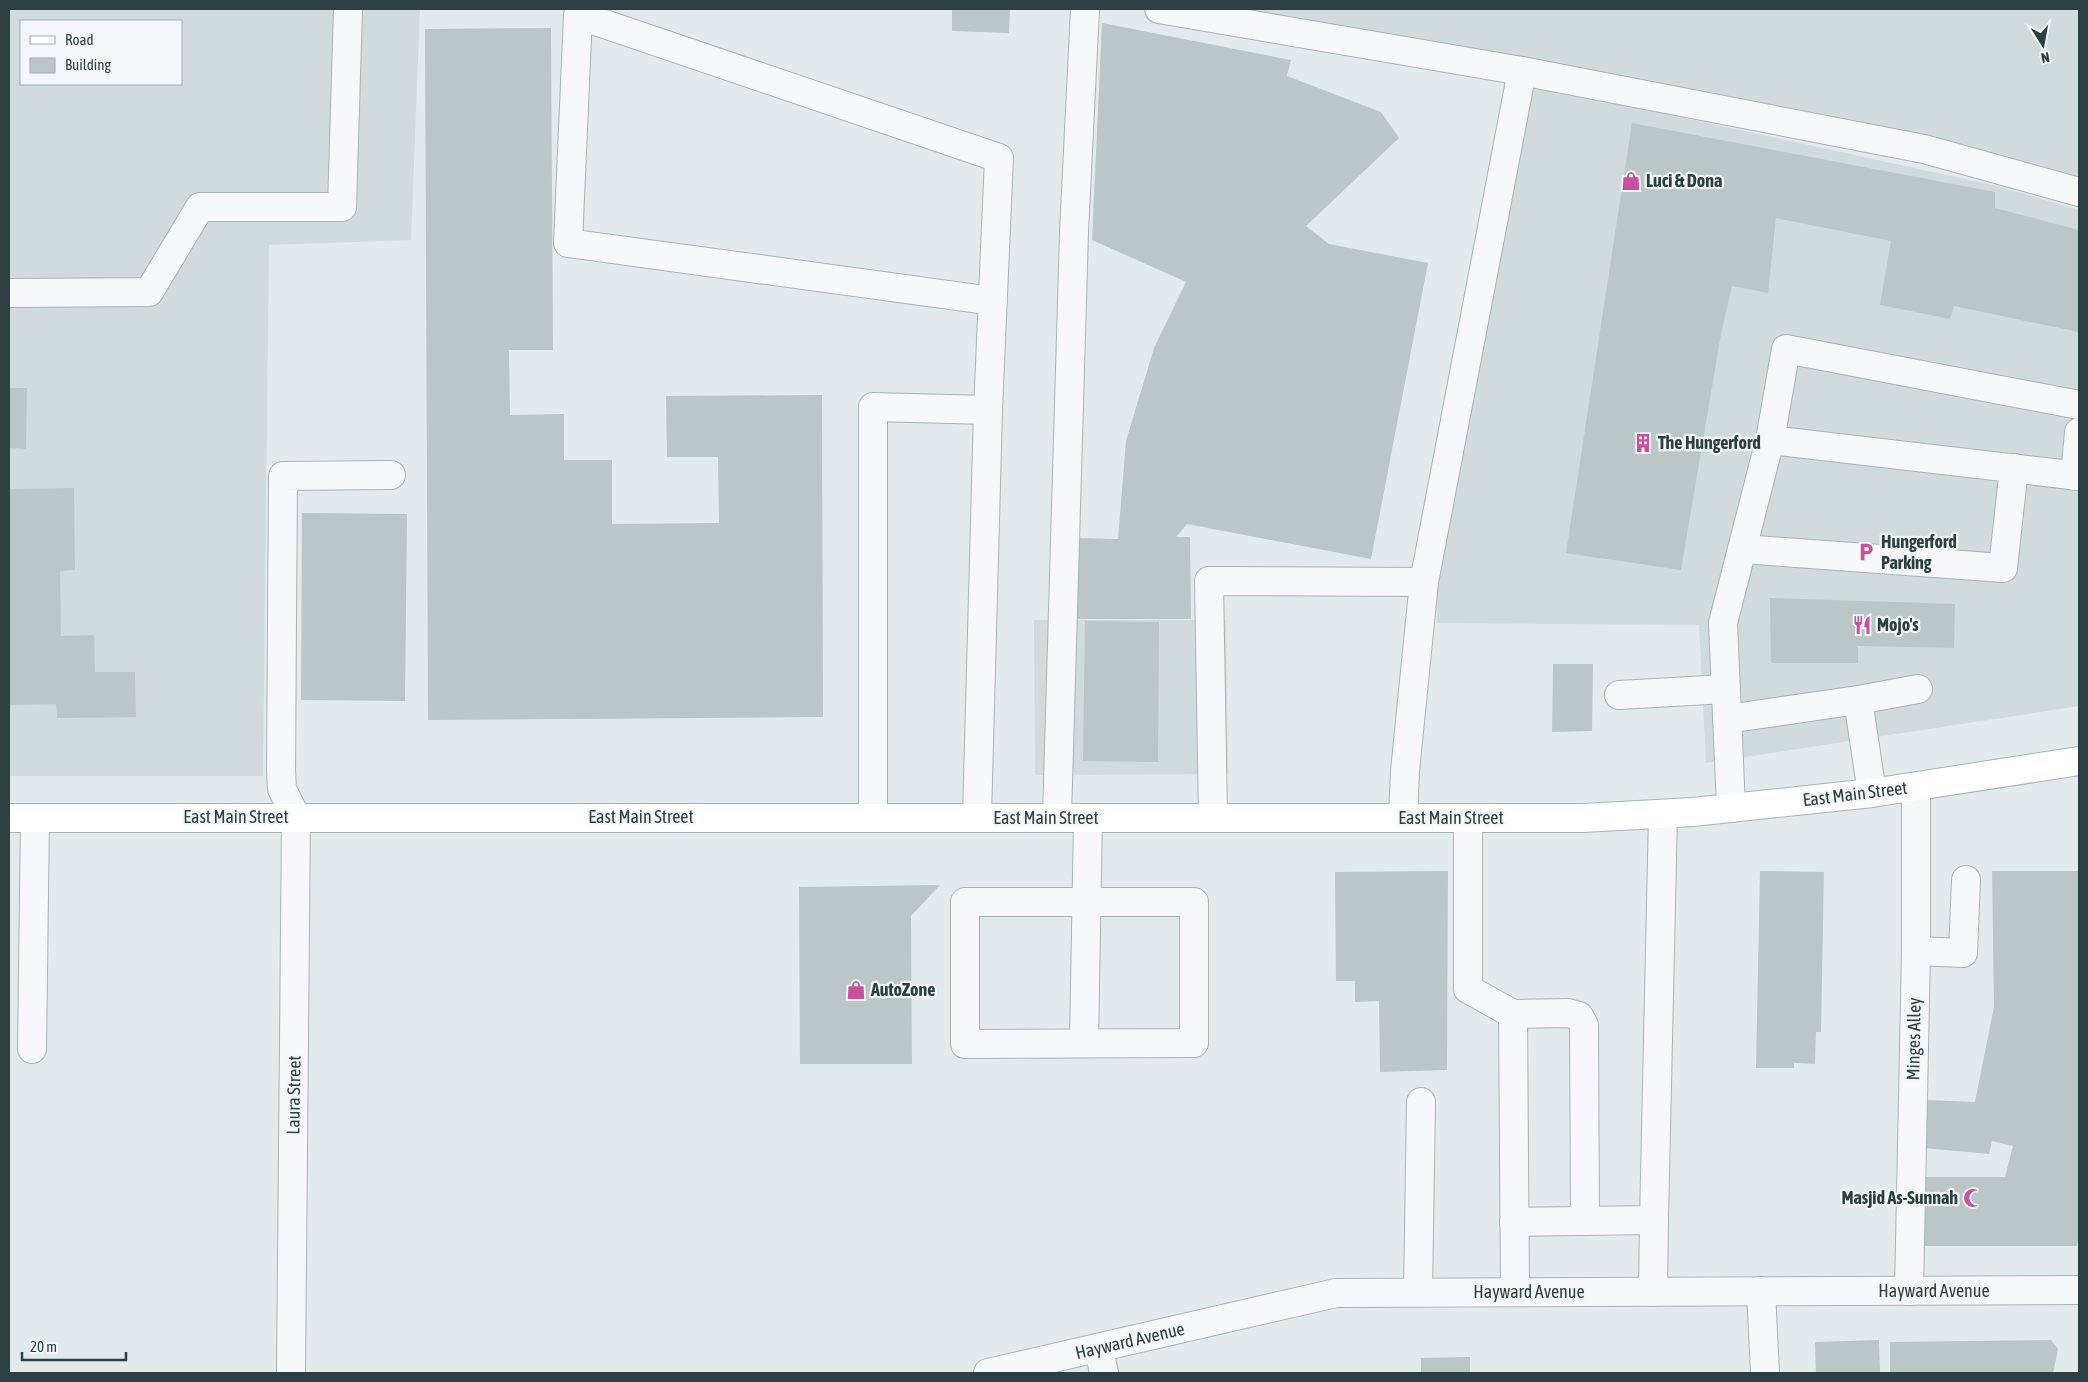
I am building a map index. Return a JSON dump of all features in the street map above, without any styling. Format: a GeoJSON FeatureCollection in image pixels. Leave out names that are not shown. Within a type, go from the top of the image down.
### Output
{"type":"FeatureCollection","features":[{"type":"Feature","properties":{"kind":"main road","name":"East Main Street"},"geometry":{"type":"LineString","coordinates":[[22,818],[1583,818],[1663,814],[1872,793],[2079,761]]}},
{"type":"Feature","properties":{"kind":"street"},"geometry":{"type":"LineString","coordinates":[[9,293],[149,292],[200,207],[342,207],[348,9]]}},
{"type":"Feature","properties":{"kind":"street"},"geometry":{"type":"LineString","coordinates":[[1057,817],[1074,242],[1085,9]]}},
{"type":"Feature","properties":{"kind":"street"},"geometry":{"type":"LineString","coordinates":[[1159,9],[1522,71],[1924,149],[2079,192]]}},
{"type":"Feature","properties":{"kind":"street"},"geometry":{"type":"LineString","coordinates":[[977,817],[988,410],[993,301],[999,158],[578,15],[568,243],[993,301]]}},
{"type":"Feature","properties":{"kind":"street"},"geometry":{"type":"LineString","coordinates":[[1403,818],[1405,771],[1424,582],[1522,71]]}},
{"type":"Feature","properties":{"kind":"street"},"geometry":{"type":"LineString","coordinates":[[1731,808],[1723,623],[1770,440],[1786,349],[2079,405]]}},
{"type":"Feature","properties":{"kind":"street"},"geometry":{"type":"LineString","coordinates":[[873,818],[873,407],[988,410]]}},
{"type":"Feature","properties":{"kind":"street"},"geometry":{"type":"LineString","coordinates":[[1770,440],[2077,476],[2079,432]]}},
{"type":"Feature","properties":{"kind":"street"},"geometry":{"type":"LineString","coordinates":[[1742,549],[2003,568],[2014,468]]}},
{"type":"Feature","properties":{"kind":"street"},"geometry":{"type":"LineString","coordinates":[[296,818],[282,789],[281,772],[283,476],[391,475]]}},
{"type":"Feature","properties":{"kind":"street"},"geometry":{"type":"LineString","coordinates":[[1213,818],[1209,581],[1424,582]]}},
{"type":"Feature","properties":{"kind":"street"},"geometry":{"type":"LineString","coordinates":[[1619,695],[1726,689]]}},
{"type":"Feature","properties":{"kind":"street"},"geometry":{"type":"LineString","coordinates":[[1727,720],[1918,689]]}},
{"type":"Feature","properties":{"kind":"street"},"geometry":{"type":"LineString","coordinates":[[1858,700],[1872,793]]}},
{"type":"Feature","properties":{"kind":"street","name":"Minges Alley"},"geometry":{"type":"LineString","coordinates":[[1910,1291],[1916,951],[1916,787]]}},
{"type":"Feature","properties":{"kind":"street"},"geometry":{"type":"LineString","coordinates":[[1653,1292],[1663,814]]}},
{"type":"Feature","properties":{"kind":"street"},"geometry":{"type":"LineString","coordinates":[[22,818],[32,1049]]}},
{"type":"Feature","properties":{"kind":"street","name":"Laura Street"},"geometry":{"type":"LineString","coordinates":[[291,1373],[296,818]]}},
{"type":"Feature","properties":{"kind":"street"},"geometry":{"type":"LineString","coordinates":[[1084,1043],[1088,818]]}},
{"type":"Feature","properties":{"kind":"street"},"geometry":{"type":"LineString","coordinates":[[1468,818],[1468,989],[1513,1014],[1568,1013],[1578,1016],[1584,1025],[1585,1221]]}},
{"type":"Feature","properties":{"kind":"street"},"geometry":{"type":"LineString","coordinates":[[1916,951],[1964,953],[1966,880]]}},
{"type":"Feature","properties":{"kind":"street"},"geometry":{"type":"LineString","coordinates":[[965,902],[1088,902],[1194,902],[1194,1043],[965,1044],[965,902]]}},
{"type":"Feature","properties":{"kind":"street"},"geometry":{"type":"LineString","coordinates":[[1513,1014],[1515,1292]]}},
{"type":"Feature","properties":{"kind":"street"},"geometry":{"type":"LineString","coordinates":[[1418,1292],[1421,1102]]}},
{"type":"Feature","properties":{"kind":"street"},"geometry":{"type":"LineString","coordinates":[[1514,1222],[1654,1220]]}},
{"type":"Feature","properties":{"kind":"street","name":"Hayward Avenue"},"geometry":{"type":"LineString","coordinates":[[988,1373],[1102,1361],[1336,1292],[2079,1290]]}},
{"type":"Feature","properties":{"kind":"street"},"geometry":{"type":"LineString","coordinates":[[1761,1291],[1765,1373]]}},
{"type":"Feature","properties":{"kind":"shaded area"},"geometry":{"type":"Polygon","coordinates":[[[9,9],[420,9],[411,240],[269,245],[263,776],[9,776],[9,9]]]}},
{"type":"Feature","properties":{"kind":"shaded area"},"geometry":{"type":"Polygon","coordinates":[[[1176,9],[2079,9],[2079,199],[1522,71],[1176,9]]]}},
{"type":"Feature","properties":{"kind":"shaded area"},"geometry":{"type":"Polygon","coordinates":[[[1534,85],[1997,186],[2079,210],[2079,706],[1706,763],[1699,625],[1437,623],[1437,580],[1534,85]]]}},
{"type":"Feature","properties":{"kind":"shaded area"},"geometry":{"type":"Polygon","coordinates":[[[1034,620],[1226,620],[1228,774],[1035,775],[1034,620]]]}},
{"type":"Feature","properties":{"kind":"building"},"geometry":{"type":"Polygon","coordinates":[[[952,9],[1010,9],[1009,33],[952,31],[952,9]]]}},
{"type":"Feature","properties":{"kind":"building"},"geometry":{"type":"Polygon","coordinates":[[[1102,23],[1291,60],[1287,76],[1381,112],[1399,138],[1306,226],[1329,244],[1428,263],[1371,559],[1187,524],[1176,537],[1190,537],[1191,619],[1076,619],[1076,538],[1118,539],[1126,441],[1154,348],[1186,282],[1092,240],[1102,23]]]}},
{"type":"Feature","properties":{"kind":"building"},"geometry":{"type":"Polygon","coordinates":[[[551,28],[553,350],[509,350],[510,415],[564,414],[564,460],[612,460],[612,524],[719,523],[718,457],[667,457],[666,396],[822,395],[823,717],[428,720],[425,29],[551,28]]]}},
{"type":"Feature","properties":{"kind":"building","name":"The Hungerford"},"geometry":{"type":"Polygon","coordinates":[[[1632,123],[1995,192],[1995,208],[2079,230],[2079,332],[1954,306],[1950,319],[1880,305],[1891,241],[1776,218],[1768,293],[1732,286],[1721,334],[1681,570],[1566,553],[1632,123]]]}},
{"type":"Feature","properties":{"kind":"building"},"geometry":{"type":"Polygon","coordinates":[[[9,388],[27,388],[26,449],[9,448],[9,388]]]}},
{"type":"Feature","properties":{"kind":"building"},"geometry":{"type":"Polygon","coordinates":[[[74,488],[75,570],[60,571],[61,636],[94,635],[95,672],[135,672],[136,717],[57,718],[56,704],[9,705],[9,489],[74,488]]]}},
{"type":"Feature","properties":{"kind":"building"},"geometry":{"type":"Polygon","coordinates":[[[302,513],[407,514],[405,701],[301,700],[302,513]]]}},
{"type":"Feature","properties":{"kind":"building","name":"Mojo's"},"geometry":{"type":"Polygon","coordinates":[[[1770,598],[1955,604],[1954,648],[1858,646],[1858,663],[1771,663],[1770,598]]]}},
{"type":"Feature","properties":{"kind":"building"},"geometry":{"type":"Polygon","coordinates":[[[1085,621],[1159,622],[1158,762],[1083,761],[1085,621]]]}},
{"type":"Feature","properties":{"kind":"building"},"geometry":{"type":"Polygon","coordinates":[[[1553,664],[1593,664],[1592,731],[1552,732],[1553,664]]]}},
{"type":"Feature","properties":{"kind":"building"},"geometry":{"type":"Polygon","coordinates":[[[1448,871],[1447,1070],[1380,1072],[1379,1001],[1355,1002],[1355,981],[1336,981],[1335,872],[1448,871]]]}},
{"type":"Feature","properties":{"kind":"building"},"geometry":{"type":"Polygon","coordinates":[[[1760,871],[1824,872],[1821,1032],[1816,1032],[1815,1064],[1794,1063],[1794,1068],[1756,1068],[1760,871]]]}},
{"type":"Feature","properties":{"kind":"building"},"geometry":{"type":"Polygon","coordinates":[[[1992,871],[2079,871],[2079,1232],[2077,1246],[1924,1246],[1924,1177],[2005,1177],[2013,1146],[1992,1141],[1989,1154],[1924,1148],[1925,1100],[1975,1102],[1994,1007],[1992,871]]]}},
{"type":"Feature","properties":{"kind":"building","name":"AutoZone"},"geometry":{"type":"Polygon","coordinates":[[[940,885],[911,916],[912,1064],[800,1064],[799,887],[940,885]]]}},
{"type":"Feature","properties":{"kind":"building"},"geometry":{"type":"Polygon","coordinates":[[[1879,1340],[1880,1373],[1816,1373],[1815,1342],[1879,1340]]]}},
{"type":"Feature","properties":{"kind":"building"},"geometry":{"type":"Polygon","coordinates":[[[2051,1340],[2058,1349],[2053,1373],[1890,1373],[1890,1342],[2051,1340]]]}},
{"type":"Feature","properties":{"kind":"building"},"geometry":{"type":"Polygon","coordinates":[[[1470,1357],[1470,1373],[1421,1373],[1421,1358],[1470,1357]]]}},
{"type":"Feature","properties":{"kind":"place","name":"Luci & Dona"},"geometry":{"type":"Point","coordinates":[1631,181]}},
{"type":"Feature","properties":{"kind":"place","name":"The Hungerford"},"geometry":{"type":"Point","coordinates":[1643,443]}},
{"type":"Feature","properties":{"kind":"place","name":"Hungerford Parking"},"geometry":{"type":"Point","coordinates":[1866,552]}},
{"type":"Feature","properties":{"kind":"place","name":"Mojo's"},"geometry":{"type":"Point","coordinates":[1862,625]}},
{"type":"Feature","properties":{"kind":"place","name":"AutoZone"},"geometry":{"type":"Point","coordinates":[856,990]}},
{"type":"Feature","properties":{"kind":"place","name":"Masjid As-Sunnah"},"geometry":{"type":"Point","coordinates":[1973,1198]}}]}
